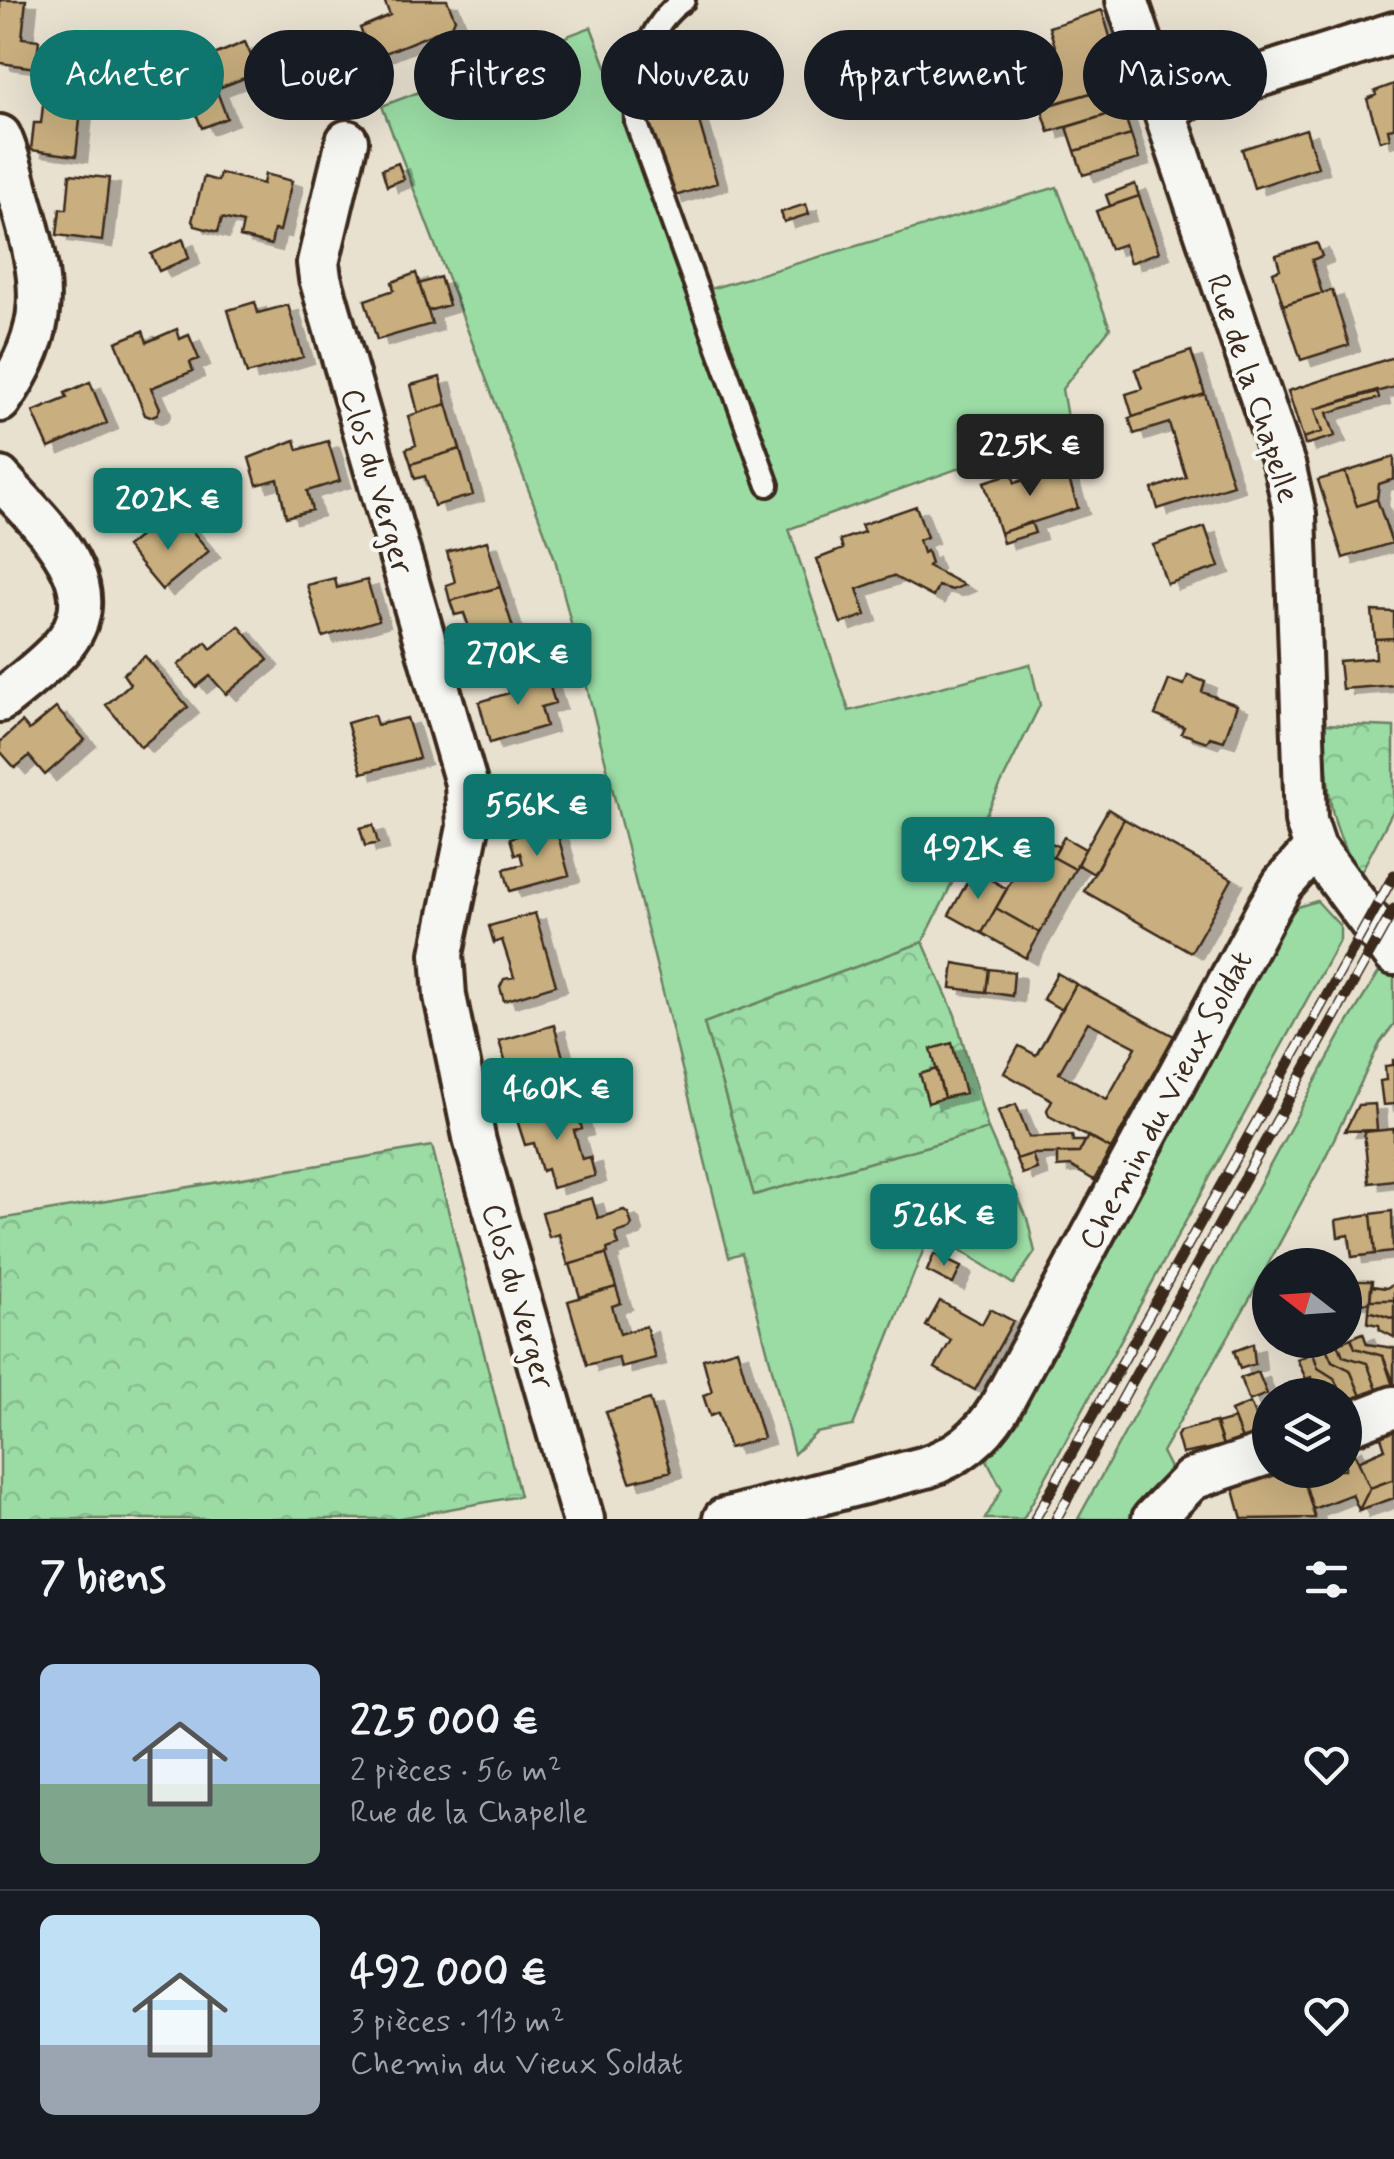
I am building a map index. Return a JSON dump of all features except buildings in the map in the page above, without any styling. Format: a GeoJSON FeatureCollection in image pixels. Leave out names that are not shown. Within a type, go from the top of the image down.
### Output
{"type":"FeatureCollection","features":[{"type":"Feature","properties":{"kind":"street","name":"Rue de la Chapelle"},"geometry":{"type":"LineString","coordinates":[[1127,0],[1137,30]]}},
{"type":"Feature","properties":{"kind":"street"},"geometry":{"type":"LineString","coordinates":[[1267,74],[1394,33]]}},
{"type":"Feature","properties":{"kind":"street","name":"Rue de la Chapelle"},"geometry":{"type":"LineString","coordinates":[[1166,120],[1285,468],[1295,514],[1304,808],[1316,848]]}},
{"type":"Feature","properties":{"kind":"street"},"geometry":{"type":"LineString","coordinates":[[0,136],[35,252],[40,291],[30,348],[0,401]]}},
{"type":"Feature","properties":{"kind":"street","name":"Clos du Verger"},"geometry":{"type":"LineString","coordinates":[[347,141],[318,264],[320,278],[466,783],[468,827],[442,954],[445,996],[475,1142],[582,1519]]}},
{"type":"Feature","properties":{"kind":"street"},"geometry":{"type":"LineString","coordinates":[[0,478],[64,552],[81,590],[78,617],[67,640],[0,701]]}},
{"type":"Feature","properties":{"kind":"street"},"geometry":{"type":"LineString","coordinates":[[1316,848],[1394,954]]}},
{"type":"Feature","properties":{"kind":"street","name":"Chemin du Vieux Soldat"},"geometry":{"type":"LineString","coordinates":[[724,1519],[926,1467],[956,1454],[980,1436],[999,1410],[1268,908],[1283,884],[1316,848]]}},
{"type":"Feature","properties":{"kind":"street"},"geometry":{"type":"LineString","coordinates":[[1362,1420],[1394,1408]]}},
{"type":"Feature","properties":{"kind":"street"},"geometry":{"type":"LineString","coordinates":[[1153,1519],[1192,1479],[1252,1459]]}},
{"type":"Feature","properties":{"kind":"lane"},"geometry":{"type":"LineString","coordinates":[[684,0],[664,18],[647,49],[634,95],[636,122],[768,485]]}},
{"type":"Feature","properties":{"kind":"green space"},"geometry":{"type":"Polygon","coordinates":[[[591,27],[601,53],[601,120],[627,120],[693,294],[1057,187],[1110,328],[1062,389],[1069,429],[789,529],[849,711],[1030,664],[1040,705],[923,942],[704,1023],[754,1195],[988,1129],[1027,1218],[1035,1252],[1013,1284],[931,1231],[853,1426],[816,1433],[794,1454],[742,1253],[729,1257],[555,559],[387,120],[394,120],[394,101],[414,94],[414,120],[581,120],[581,31],[591,27]]]}},
{"type":"Feature","properties":{"kind":"green space"},"geometry":{"type":"Polygon","coordinates":[[[1324,724],[1394,727],[1394,809],[1361,872],[1341,838],[1330,802],[1324,724]]]}},
{"type":"Feature","properties":{"kind":"green space"},"geometry":{"type":"Polygon","coordinates":[[[1317,901],[1340,926],[1340,939],[1023,1519],[985,1519],[1002,1489],[987,1460],[1010,1424],[1274,932],[1297,907],[1317,901]]]}},
{"type":"Feature","properties":{"kind":"green space"},"geometry":{"type":"Polygon","coordinates":[[[923,942],[955,1015],[988,1129],[754,1195],[704,1023],[923,942]]]}},
{"type":"Feature","properties":{"kind":"green space"},"geometry":{"type":"Polygon","coordinates":[[[1394,948],[1394,1024],[1380,1043],[1277,1248],[1252,1248],[1252,1294],[1162,1452],[1173,1474],[1143,1519],[1078,1519],[1344,1029],[1394,948]]]}},
{"type":"Feature","properties":{"kind":"green space"},"geometry":{"type":"Polygon","coordinates":[[[432,1146],[520,1496],[395,1519],[0,1519],[0,1219],[432,1146]]]}},
{"type":"Feature","properties":{"kind":"railway"},"geometry":{"type":"LineString","coordinates":[[1035,1519],[1394,875]]}},
{"type":"Feature","properties":{"kind":"railway"},"geometry":{"type":"LineString","coordinates":[[1056,1519],[1394,909]]}}]}
